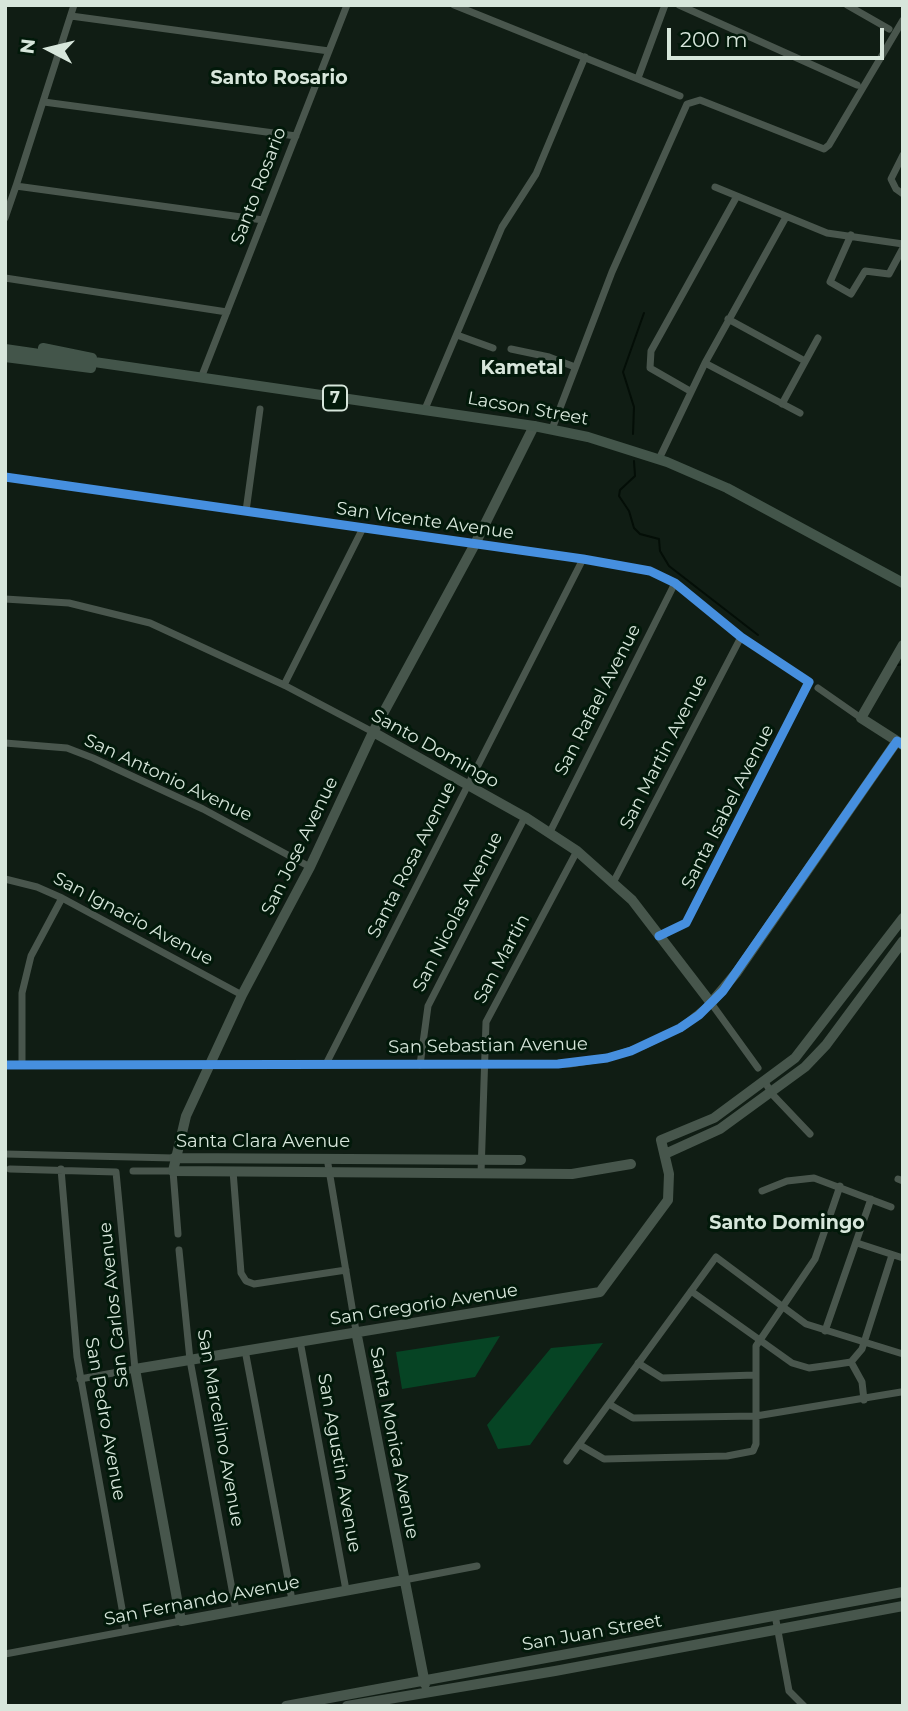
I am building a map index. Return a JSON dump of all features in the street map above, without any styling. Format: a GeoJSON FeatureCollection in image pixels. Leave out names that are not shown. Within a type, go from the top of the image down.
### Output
{"type":"FeatureCollection","features":[{"type":"Feature","properties":{"kind":"main road","name":"Lacson Street"},"geometry":{"type":"LineString","coordinates":[[5,342],[78,353],[118,367]]}},
{"type":"Feature","properties":{"kind":"main road","name":"Lacson Street"},"geometry":{"type":"LineString","coordinates":[[5,349],[552,429],[659,459],[727,488],[903,583]]}},
{"type":"Feature","properties":{"kind":"main road","name":"Lacson Street"},"geometry":{"type":"LineString","coordinates":[[5,358],[75,368],[118,367]]}},
{"type":"Feature","properties":{"kind":"street"},"geometry":{"type":"LineString","coordinates":[[5,218],[74,5]]}},
{"type":"Feature","properties":{"kind":"street","name":"Santo Rosario"},"geometry":{"type":"LineString","coordinates":[[201,378],[347,5]]}},
{"type":"Feature","properties":{"kind":"street"},"geometry":{"type":"LineString","coordinates":[[454,5],[680,96]]}},
{"type":"Feature","properties":{"kind":"street"},"geometry":{"type":"LineString","coordinates":[[638,78],[665,5]]}},
{"type":"Feature","properties":{"kind":"street"},"geometry":{"type":"LineString","coordinates":[[679,5],[857,85]]}},
{"type":"Feature","properties":{"kind":"street"},"geometry":{"type":"LineString","coordinates":[[846,5],[889,29]]}},
{"type":"Feature","properties":{"kind":"street"},"geometry":{"type":"LineString","coordinates":[[71,16],[329,51]]}},
{"type":"Feature","properties":{"kind":"street"},"geometry":{"type":"LineString","coordinates":[[552,429],[612,272],[687,103],[700,100],[824,149],[903,20]]}},
{"type":"Feature","properties":{"kind":"street"},"geometry":{"type":"LineString","coordinates":[[425,410],[502,227],[536,174],[585,57]]}},
{"type":"Feature","properties":{"kind":"street"},"geometry":{"type":"LineString","coordinates":[[44,102],[296,136]]}},
{"type":"Feature","properties":{"kind":"street"},"geometry":{"type":"LineString","coordinates":[[903,155],[891,178],[893,186],[903,194]]}},
{"type":"Feature","properties":{"kind":"street"},"geometry":{"type":"LineString","coordinates":[[16,186],[263,220]]}},
{"type":"Feature","properties":{"kind":"street"},"geometry":{"type":"LineString","coordinates":[[715,187],[830,234],[851,235],[903,246],[889,274],[864,271],[851,294],[830,282],[851,235]]}},
{"type":"Feature","properties":{"kind":"street"},"geometry":{"type":"LineString","coordinates":[[690,391],[650,368],[652,351],[737,196]]}},
{"type":"Feature","properties":{"kind":"street"},"geometry":{"type":"LineString","coordinates":[[659,459],[690,391],[786,217]]}},
{"type":"Feature","properties":{"kind":"street"},"geometry":{"type":"LineString","coordinates":[[5,278],[227,312]]}},
{"type":"Feature","properties":{"kind":"street"},"geometry":{"type":"LineString","coordinates":[[728,319],[805,361]]}},
{"type":"Feature","properties":{"kind":"street"},"geometry":{"type":"LineString","coordinates":[[457,335],[493,348]]}},
{"type":"Feature","properties":{"kind":"street"},"geometry":{"type":"LineString","coordinates":[[782,404],[818,338]]}},
{"type":"Feature","properties":{"kind":"street"},"geometry":{"type":"LineString","coordinates":[[511,349],[549,357],[575,367]]}},
{"type":"Feature","properties":{"kind":"street"},"geometry":{"type":"LineString","coordinates":[[705,363],[800,413]]}},
{"type":"Feature","properties":{"kind":"street"},"geometry":{"type":"LineString","coordinates":[[246,511],[261,409]]}},
{"type":"Feature","properties":{"kind":"street","name":"San Jose Avenue"},"geometry":{"type":"LineString","coordinates":[[173,1171],[186,1116],[242,995],[310,867],[373,732],[475,544],[534,426]]}},
{"type":"Feature","properties":{"kind":"street","name":"San Vicente Avenue"},"geometry":{"type":"LineString","coordinates":[[5,477],[583,559],[650,571],[675,583],[741,637],[808,679]]}},
{"type":"Feature","properties":{"kind":"street"},"geometry":{"type":"LineString","coordinates":[[284,685],[363,528]]}},
{"type":"Feature","properties":{"kind":"street","name":"Santa Rosa Avenue"},"geometry":{"type":"LineString","coordinates":[[326,1064],[583,559]]}},
{"type":"Feature","properties":{"kind":"street","name":"San Rafael Avenue"},"geometry":{"type":"LineString","coordinates":[[550,832],[675,583]]}},
{"type":"Feature","properties":{"kind":"street","name":"Santo Domingo"},"geometry":{"type":"LineString","coordinates":[[5,600],[69,603],[139,620],[187,638],[373,732],[550,832],[614,881],[711,1003],[758,1069]]}},
{"type":"Feature","properties":{"kind":"street","name":"San Martin Avenue"},"geometry":{"type":"LineString","coordinates":[[614,881],[741,637]]}},
{"type":"Feature","properties":{"kind":"street"},"geometry":{"type":"LineString","coordinates":[[861,718],[903,645]]}},
{"type":"Feature","properties":{"kind":"street","name":"Santa Isabel Avenue"},"geometry":{"type":"LineString","coordinates":[[659,936],[686,923],[809,686],[808,679]]}},
{"type":"Feature","properties":{"kind":"street"},"geometry":{"type":"LineString","coordinates":[[818,688],[900,743]]}},
{"type":"Feature","properties":{"kind":"street","name":"San Antonio Avenue"},"geometry":{"type":"LineString","coordinates":[[5,743],[67,748],[93,758],[203,809],[310,867]]}},
{"type":"Feature","properties":{"kind":"street","name":"San Sebastian Avenue"},"geometry":{"type":"LineString","coordinates":[[5,1065],[558,1064],[607,1058],[643,1046],[680,1028],[711,1003],[737,972],[900,743]]}},
{"type":"Feature","properties":{"kind":"street","name":"San Nicolas Avenue"},"geometry":{"type":"LineString","coordinates":[[420,1065],[428,1006],[525,817]]}},
{"type":"Feature","properties":{"kind":"street","name":"San Martin"},"geometry":{"type":"LineString","coordinates":[[481,1173],[482,1066],[486,1022],[577,851]]}},
{"type":"Feature","properties":{"kind":"street","name":"San Ignacio Avenue"},"geometry":{"type":"LineString","coordinates":[[5,879],[37,887],[62,898],[242,995]]}},
{"type":"Feature","properties":{"kind":"street"},"geometry":{"type":"LineString","coordinates":[[22,1065],[22,993],[31,956],[62,898]]}},
{"type":"Feature","properties":{"kind":"street"},"geometry":{"type":"LineString","coordinates":[[810,1134],[772,1094],[765,1082],[795,1058],[813,1038],[903,918]]}},
{"type":"Feature","properties":{"kind":"street"},"geometry":{"type":"LineString","coordinates":[[665,1154],[720,1129],[805,1068],[826,1045],[903,942]]}},
{"type":"Feature","properties":{"kind":"street","name":"San Gregorio Avenue"},"geometry":{"type":"LineString","coordinates":[[80,1379],[600,1292],[668,1200],[669,1183],[661,1140],[713,1118],[765,1082]]}},
{"type":"Feature","properties":{"kind":"street","name":"Santa Clara Avenue"},"geometry":{"type":"LineString","coordinates":[[5,1154],[521,1160]]}},
{"type":"Feature","properties":{"kind":"street","name":"Santa Monica Avenue"},"geometry":{"type":"LineString","coordinates":[[327,1158],[356,1331],[426,1692]]}},
{"type":"Feature","properties":{"kind":"street","name":"Santa Clara Avenue"},"geometry":{"type":"LineString","coordinates":[[133,1171],[572,1174],[631,1164]]}},
{"type":"Feature","properties":{"kind":"street","name":"San Carlos Avenue"},"geometry":{"type":"LineString","coordinates":[[10,1169],[116,1172],[135,1370],[181,1621]]}},
{"type":"Feature","properties":{"kind":"street","name":"San Pedro Avenue"},"geometry":{"type":"LineString","coordinates":[[61,1169],[80,1379],[126,1631]]}},
{"type":"Feature","properties":{"kind":"street"},"geometry":{"type":"LineString","coordinates":[[173,1171],[178,1234]]}},
{"type":"Feature","properties":{"kind":"street"},"geometry":{"type":"LineString","coordinates":[[233,1171],[241,1273],[246,1281],[254,1284],[346,1270]]}},
{"type":"Feature","properties":{"kind":"street"},"geometry":{"type":"LineString","coordinates":[[762,1191],[779,1183],[806,1178],[840,1186],[891,1208]]}},
{"type":"Feature","properties":{"kind":"street"},"geometry":{"type":"LineString","coordinates":[[580,1445],[604,1459],[747,1454],[756,1444],[755,1349],[758,1340],[783,1308],[814,1259],[840,1186]]}},
{"type":"Feature","properties":{"kind":"street"},"geometry":{"type":"LineString","coordinates":[[825,1331],[871,1199]]}},
{"type":"Feature","properties":{"kind":"street"},"geometry":{"type":"LineString","coordinates":[[857,1243],[903,1258]]}},
{"type":"Feature","properties":{"kind":"street","name":"San Marcelino Avenue"},"geometry":{"type":"LineString","coordinates":[[179,1250],[190,1360],[236,1611]]}},
{"type":"Feature","properties":{"kind":"street"},"geometry":{"type":"LineString","coordinates":[[691,1292],[803,1368],[850,1362],[864,1343],[892,1255]]}},
{"type":"Feature","properties":{"kind":"street"},"geometry":{"type":"LineString","coordinates":[[567,1461],[716,1258],[806,1324],[902,1352]]}},
{"type":"Feature","properties":{"kind":"street","name":"San Agustin Avenue"},"geometry":{"type":"LineString","coordinates":[[300,1341],[346,1590]]}},
{"type":"Feature","properties":{"kind":"street"},"geometry":{"type":"LineString","coordinates":[[245,1350],[292,1600]]}},
{"type":"Feature","properties":{"kind":"street"},"geometry":{"type":"LineString","coordinates":[[850,1362],[862,1382],[864,1400]]}},
{"type":"Feature","properties":{"kind":"street"},"geometry":{"type":"LineString","coordinates":[[638,1363],[662,1378],[755,1375]]}},
{"type":"Feature","properties":{"kind":"street"},"geometry":{"type":"LineString","coordinates":[[609,1404],[633,1419],[756,1416],[901,1392]]}},
{"type":"Feature","properties":{"kind":"street"},"geometry":{"type":"LineString","coordinates":[[404,1580],[477,1566]]}},
{"type":"Feature","properties":{"kind":"street","name":"San Fernando Avenue"},"geometry":{"type":"LineString","coordinates":[[5,1654],[404,1580]]}},
{"type":"Feature","properties":{"kind":"street","name":"San Juan Street"},"geometry":{"type":"LineString","coordinates":[[286,1706],[903,1592]]}},
{"type":"Feature","properties":{"kind":"street","name":"San Juan Street"},"geometry":{"type":"LineString","coordinates":[[348,1706],[555,1671],[903,1606]]}},
{"type":"Feature","properties":{"kind":"street"},"geometry":{"type":"LineString","coordinates":[[775,1615],[789,1691],[804,1706]]}},
{"type":"Feature","properties":{"kind":"street"},"geometry":{"type":"LineString","coordinates":[[553,1656],[555,1671]]}},
{"type":"Feature","properties":{"kind":"green space"},"geometry":{"type":"Polygon","coordinates":[[[500,1336],[475,1377],[402,1389],[396,1352],[500,1336]]]}},
{"type":"Feature","properties":{"kind":"green space"},"geometry":{"type":"Polygon","coordinates":[[[603,1343],[530,1445],[498,1449],[487,1425],[551,1348],[603,1343]]]}},
{"type":"Feature","properties":{"kind":"waterway"},"geometry":{"type":"LineString","coordinates":[[633,434],[634,407],[623,372],[644,313]]}},
{"type":"Feature","properties":{"kind":"waterway"},"geometry":{"type":"LineString","coordinates":[[634,461],[635,476],[620,490],[619,496],[629,511],[634,528],[640,534],[659,539],[660,551],[669,566],[758,635]]}},
{"type":"Feature","properties":{"kind":"waterway"},"geometry":{"type":"LineString","coordinates":[[898,665],[903,664]]}},
{"type":"Feature","properties":{"kind":"cycle path"},"geometry":{"type":"LineString","coordinates":[[5,477],[583,559],[650,571],[675,583],[741,637],[809,682],[686,923],[659,936]]}},
{"type":"Feature","properties":{"kind":"cycle path"},"geometry":{"type":"LineString","coordinates":[[5,1065],[558,1064],[607,1058],[631,1051],[680,1028],[699,1015],[723,991],[897,741],[903,745]]}},
{"type":"Feature","properties":{"kind":"district","name":"Santo Rosario"},"geometry":{"type":"Point","coordinates":[279,78]}},
{"type":"Feature","properties":{"kind":"district","name":"Kametal"},"geometry":{"type":"Point","coordinates":[522,368]}},
{"type":"Feature","properties":{"kind":"district","name":"Santo Domingo"},"geometry":{"type":"Point","coordinates":[787,1223]}}]}
